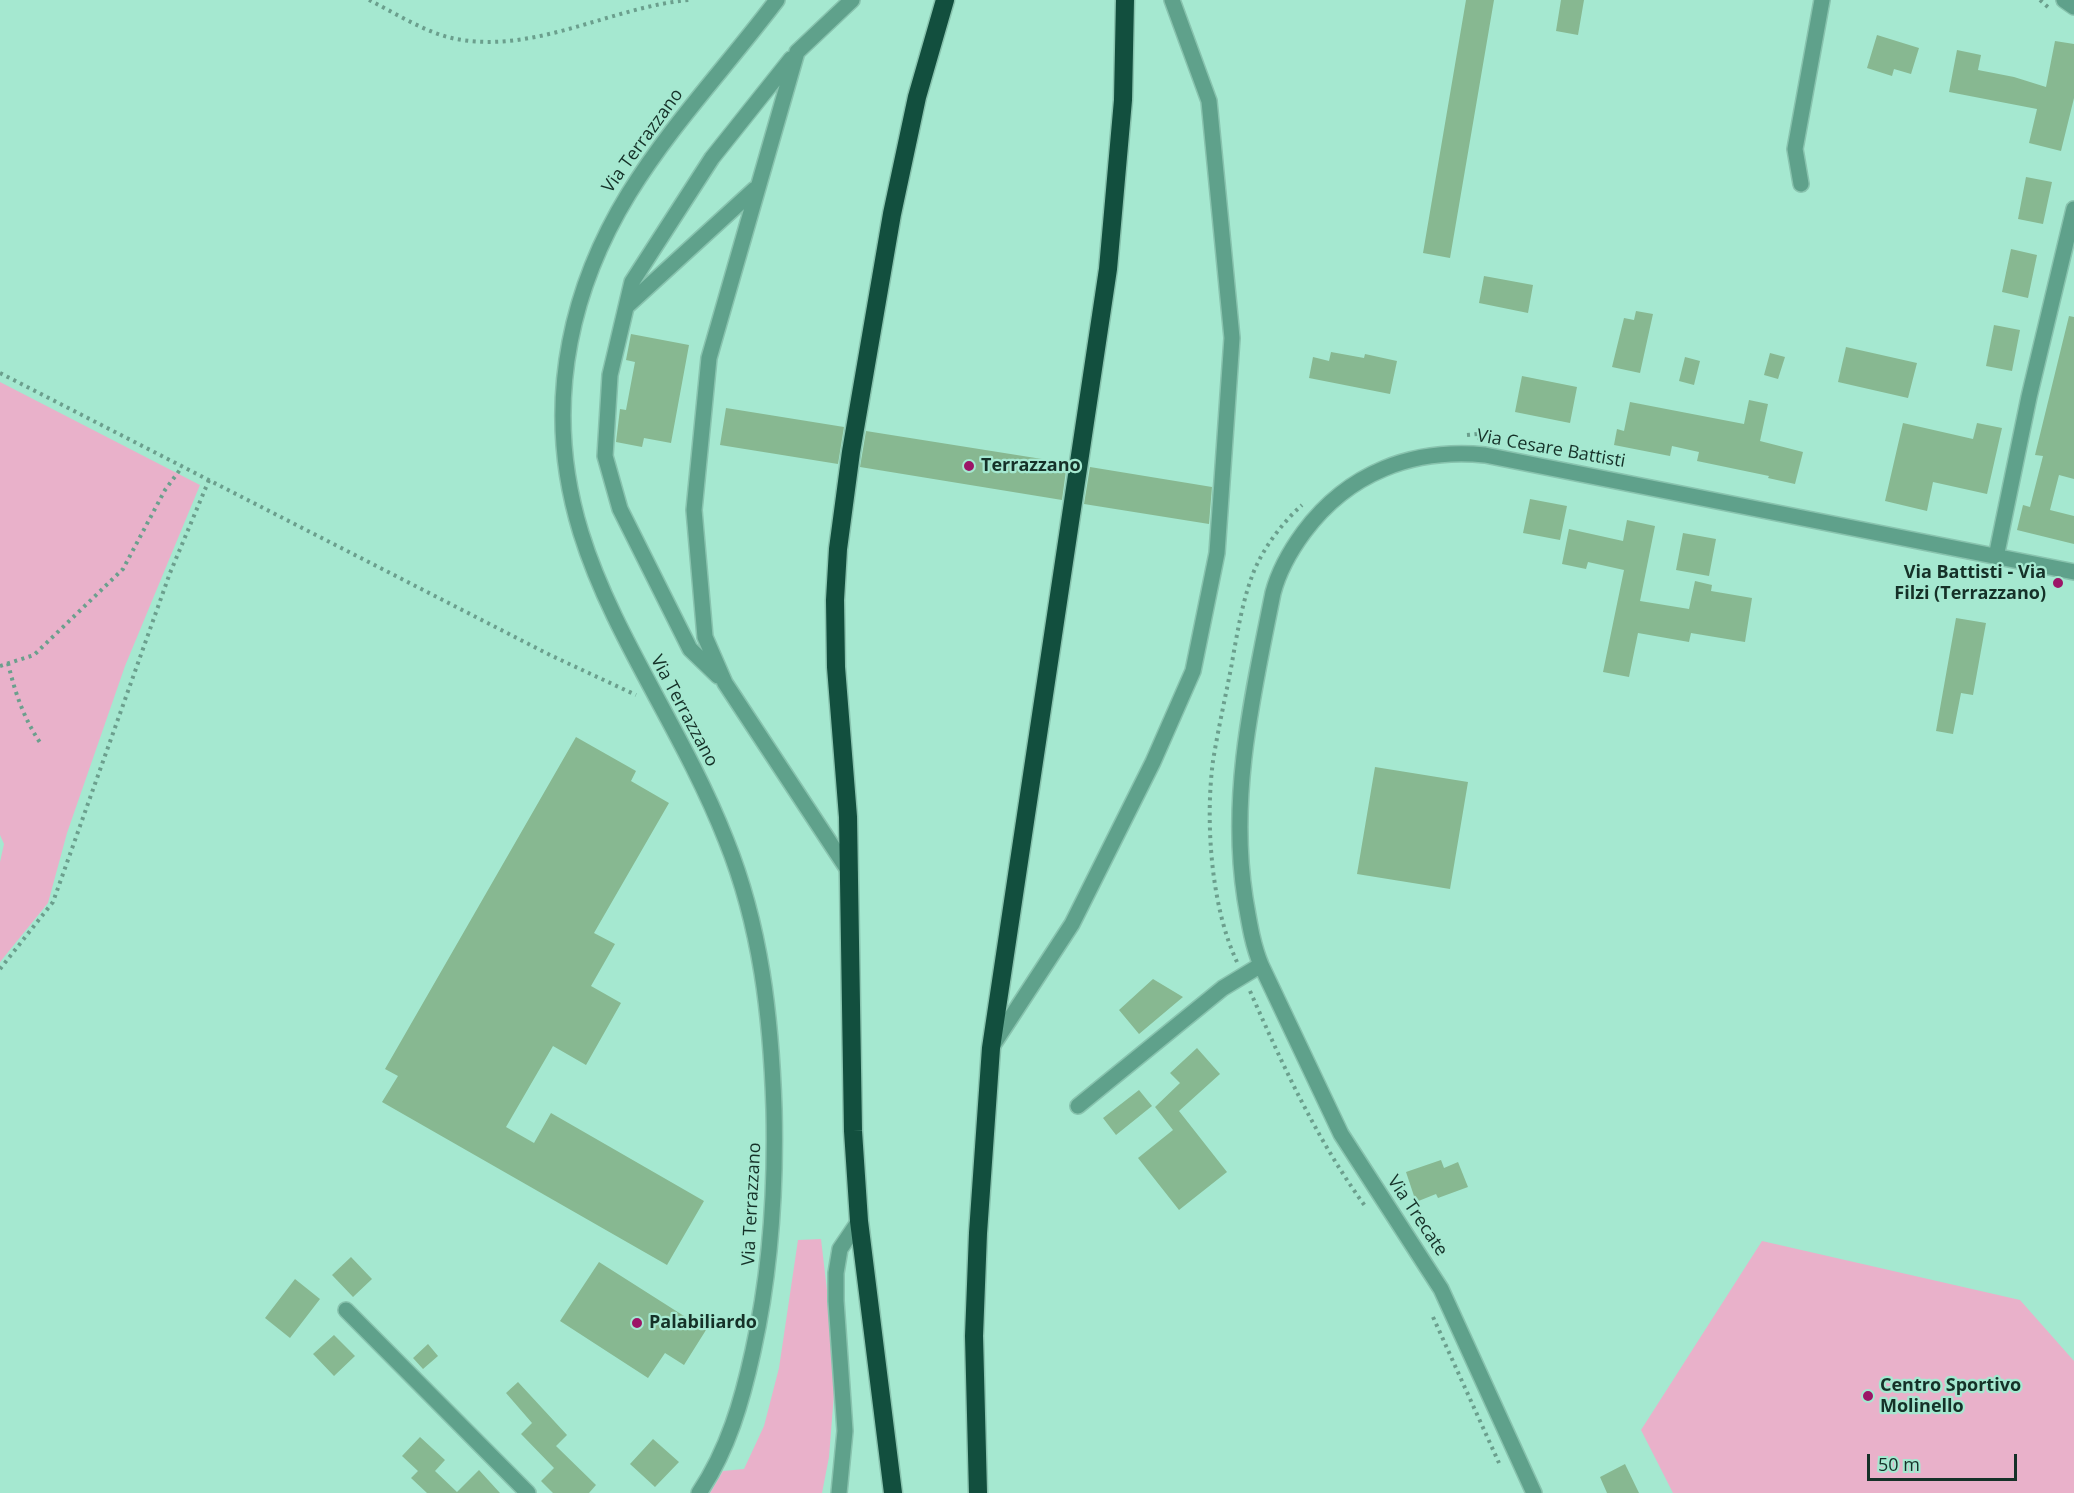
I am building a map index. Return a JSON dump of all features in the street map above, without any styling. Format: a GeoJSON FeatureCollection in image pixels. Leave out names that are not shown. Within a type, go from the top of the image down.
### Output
{"type":"FeatureCollection","features":[{"type":"Feature","properties":{"kind":"highway"},"geometry":{"type":"LineString","coordinates":[[893,1493],[859,1221],[853,1131],[850,873],[848,817],[836,667],[835,600],[838,549],[851,452],[892,214],[917,97],[945,0]]}},
{"type":"Feature","properties":{"kind":"highway"},"geometry":{"type":"LineString","coordinates":[[978,1493],[974,1336],[978,1233],[991,1048],[1078,487],[1108,269],[1123,100],[1125,0]]}},
{"type":"Feature","properties":{"kind":"street","name":"Via Terrazzano"},"geometry":{"type":"LineString","coordinates":[[699,1493],[713,1472],[727,1442],[739,1405],[769,1273],[775,1170],[773,1056],[759,951],[739,874],[710,802],[616,624],[596,580],[567,481],[561,432],[563,390],[570,340],[585,284],[621,201],[681,117],[777,0]]}},
{"type":"Feature","properties":{"kind":"street"},"geometry":{"type":"LineString","coordinates":[[725,682],[690,649],[620,509],[605,456],[610,375],[632,282],[712,158],[797,52],[852,0]]}},
{"type":"Feature","properties":{"kind":"street"},"geometry":{"type":"LineString","coordinates":[[991,1048],[1072,924],[1153,762],[1193,671],[1217,553],[1232,338],[1209,101],[1172,0]]}},
{"type":"Feature","properties":{"kind":"street"},"geometry":{"type":"LineString","coordinates":[[1801,184],[1795,149],[1822,0]]}},
{"type":"Feature","properties":{"kind":"street"},"geometry":{"type":"LineString","coordinates":[[2064,0],[2074,7]]}},
{"type":"Feature","properties":{"kind":"street"},"geometry":{"type":"LineString","coordinates":[[797,52],[755,189],[709,358],[694,510],[705,637],[725,682],[850,873]]}},
{"type":"Feature","properties":{"kind":"street"},"geometry":{"type":"LineString","coordinates":[[626,306],[755,189]]}},
{"type":"Feature","properties":{"kind":"street"},"geometry":{"type":"LineString","coordinates":[[1996,557],[2029,397],[2074,209]]}},
{"type":"Feature","properties":{"kind":"street","name":"Via Cesare Battisti"},"geometry":{"type":"LineString","coordinates":[[1261,964],[1248,920],[1240,867],[1238,822],[1241,768],[1268,616],[1281,568],[1317,515],[1356,481],[1407,461],[1428,456],[1450,453],[1485,455],[2074,572]]}},
{"type":"Feature","properties":{"kind":"street"},"geometry":{"type":"LineString","coordinates":[[1078,1106],[1242,974],[1261,964]]}},
{"type":"Feature","properties":{"kind":"street","name":"Via Trecate"},"geometry":{"type":"LineString","coordinates":[[1261,964],[1341,1134],[1441,1289],[1534,1493]]}},
{"type":"Feature","properties":{"kind":"street"},"geometry":{"type":"LineString","coordinates":[[839,1493],[845,1431],[836,1313],[836,1273],[840,1249],[859,1221]]}},
{"type":"Feature","properties":{"kind":"street"},"geometry":{"type":"LineString","coordinates":[[346,1310],[528,1493]]}},
{"type":"Feature","properties":{"kind":"path"},"geometry":{"type":"LineString","coordinates":[[369,0],[425,28],[454,39],[487,43],[548,34],[637,8],[689,0]]}},
{"type":"Feature","properties":{"kind":"path"},"geometry":{"type":"LineString","coordinates":[[0,373],[550,655],[659,705]]}},
{"type":"Feature","properties":{"kind":"path"},"geometry":{"type":"LineString","coordinates":[[1455,437],[1478,434],[1485,455]]}},
{"type":"Feature","properties":{"kind":"path"},"geometry":{"type":"LineString","coordinates":[[0,666],[34,655],[123,569],[165,490],[182,466]]}},
{"type":"Feature","properties":{"kind":"path"},"geometry":{"type":"LineString","coordinates":[[0,969],[53,902],[170,573],[209,480]]}},
{"type":"Feature","properties":{"kind":"path"},"geometry":{"type":"LineString","coordinates":[[1305,503],[1289,516],[1255,569],[1244,601],[1213,762],[1212,824],[1216,884],[1222,920],[1242,974],[1275,1048],[1339,1170],[1371,1216]]}},
{"type":"Feature","properties":{"kind":"path"},"geometry":{"type":"LineString","coordinates":[[8,663],[28,726],[41,744]]}},
{"type":"Feature","properties":{"kind":"path"},"geometry":{"type":"LineString","coordinates":[[1429,1308],[1504,1474]]}},
{"type":"Feature","properties":{"kind":"shaded area"},"geometry":{"type":"Polygon","coordinates":[[[0,382],[200,485],[125,666],[67,833],[48,903],[0,962],[0,862],[4,844],[0,835],[0,382]]]}},
{"type":"Feature","properties":{"kind":"shaded area"},"geometry":{"type":"Polygon","coordinates":[[[821,1239],[836,1368],[829,1457],[822,1493],[710,1493],[723,1471],[744,1469],[764,1426],[779,1368],[798,1240],[821,1239]]]}},
{"type":"Feature","properties":{"kind":"shaded area","name":"Centro Sportivo Molinello"},"geometry":{"type":"Polygon","coordinates":[[[1762,1241],[2020,1300],[2074,1361],[2074,1493],[1673,1493],[1641,1430],[1762,1241]]]}},
{"type":"Feature","properties":{"kind":"building"},"geometry":{"type":"Polygon","coordinates":[[[1466,0],[1494,0],[1450,258],[1423,253],[1466,0]]]}},
{"type":"Feature","properties":{"kind":"building"},"geometry":{"type":"Polygon","coordinates":[[[1561,0],[1584,0],[1578,35],[1556,31],[1561,0]]]}},
{"type":"Feature","properties":{"kind":"building"},"geometry":{"type":"Polygon","coordinates":[[[1877,35],[1919,48],[1911,74],[1894,69],[1892,76],[1867,68],[1877,35]]]}},
{"type":"Feature","properties":{"kind":"building"},"geometry":{"type":"Polygon","coordinates":[[[2055,41],[2074,44],[2074,98],[2061,151],[2029,143],[2037,109],[1949,92],[1957,50],[1981,55],[1978,70],[2014,77],[2046,87],[2055,41]]]}},
{"type":"Feature","properties":{"kind":"building"},"geometry":{"type":"Polygon","coordinates":[[[2026,177],[2052,182],[2043,224],[2018,219],[2026,177]]]}},
{"type":"Feature","properties":{"kind":"building"},"geometry":{"type":"Polygon","coordinates":[[[2011,249],[2037,255],[2028,298],[2002,292],[2011,249]]]}},
{"type":"Feature","properties":{"kind":"building"},"geometry":{"type":"Polygon","coordinates":[[[1484,276],[1533,285],[1528,313],[1479,303],[1484,276]]]}},
{"type":"Feature","properties":{"kind":"building"},"geometry":{"type":"Polygon","coordinates":[[[1636,311],[1653,314],[1640,373],[1612,367],[1624,318],[1634,320],[1636,311]]]}},
{"type":"Feature","properties":{"kind":"building"},"geometry":{"type":"Polygon","coordinates":[[[2069,316],[2074,317],[2074,479],[2059,475],[2050,510],[2074,516],[2074,544],[2017,530],[2023,505],[2030,507],[2043,456],[2035,455],[2069,316]]]}},
{"type":"Feature","properties":{"kind":"building"},"geometry":{"type":"Polygon","coordinates":[[[1994,325],[2020,330],[2012,371],[1986,366],[1994,325]]]}},
{"type":"Feature","properties":{"kind":"building"},"geometry":{"type":"Polygon","coordinates":[[[631,334],[689,345],[671,443],[644,438],[642,447],[616,442],[620,409],[626,410],[635,362],[626,360],[631,334]]]}},
{"type":"Feature","properties":{"kind":"building"},"geometry":{"type":"Polygon","coordinates":[[[1846,347],[1917,363],[1908,398],[1838,382],[1846,347]]]}},
{"type":"Feature","properties":{"kind":"building"},"geometry":{"type":"Polygon","coordinates":[[[1331,352],[1364,358],[1365,354],[1397,361],[1390,394],[1309,378],[1313,357],[1329,361],[1331,352]]]}},
{"type":"Feature","properties":{"kind":"building"},"geometry":{"type":"Polygon","coordinates":[[[1770,353],[1785,357],[1778,379],[1764,375],[1770,353]]]}},
{"type":"Feature","properties":{"kind":"building"},"geometry":{"type":"Polygon","coordinates":[[[1685,357],[1700,361],[1694,385],[1679,381],[1685,357]]]}},
{"type":"Feature","properties":{"kind":"building"},"geometry":{"type":"Polygon","coordinates":[[[1522,376],[1577,387],[1570,423],[1515,412],[1522,376]]]}},
{"type":"Feature","properties":{"kind":"building"},"geometry":{"type":"Polygon","coordinates":[[[1749,400],[1768,404],[1760,441],[1803,452],[1795,484],[1768,478],[1769,476],[1697,461],[1699,452],[1672,446],[1670,456],[1614,445],[1617,429],[1624,431],[1630,402],[1744,424],[1749,400]]]}},
{"type":"Feature","properties":{"kind":"building"},"geometry":{"type":"Polygon","coordinates":[[[726,408],[844,427],[838,464],[720,445],[726,408]]]}},
{"type":"Feature","properties":{"kind":"building"},"geometry":{"type":"Polygon","coordinates":[[[1903,423],[1973,439],[1977,423],[2002,428],[1987,494],[1933,482],[1927,511],[1885,501],[1903,423]]]}},
{"type":"Feature","properties":{"kind":"building"},"geometry":{"type":"Polygon","coordinates":[[[866,431],[1067,463],[1062,500],[860,467],[866,431]]]}},
{"type":"Feature","properties":{"kind":"building"},"geometry":{"type":"Polygon","coordinates":[[[1090,467],[1212,487],[1209,524],[1084,504],[1090,467]]]}},
{"type":"Feature","properties":{"kind":"building"},"geometry":{"type":"Polygon","coordinates":[[[1530,499],[1567,506],[1560,540],[1523,533],[1530,499]]]}},
{"type":"Feature","properties":{"kind":"building"},"geometry":{"type":"Polygon","coordinates":[[[1627,520],[1655,526],[1640,601],[1689,609],[1695,581],[1712,585],[1711,591],[1752,598],[1745,642],[1691,633],[1689,642],[1638,633],[1629,677],[1603,672],[1624,570],[1588,562],[1586,569],[1562,564],[1569,529],[1623,541],[1627,520]]]}},
{"type":"Feature","properties":{"kind":"building"},"geometry":{"type":"Polygon","coordinates":[[[1683,533],[1716,539],[1709,576],[1676,570],[1683,533]]]}},
{"type":"Feature","properties":{"kind":"building"},"geometry":{"type":"Polygon","coordinates":[[[1956,618],[1986,623],[1973,695],[1961,693],[1953,734],[1936,731],[1956,618]]]}},
{"type":"Feature","properties":{"kind":"building"},"geometry":{"type":"Polygon","coordinates":[[[576,737],[636,771],[631,781],[669,803],[594,933],[615,944],[591,986],[621,1003],[586,1065],[553,1046],[506,1127],[534,1143],[551,1113],[704,1201],[667,1265],[382,1102],[398,1076],[385,1069],[576,737]]]}},
{"type":"Feature","properties":{"kind":"building"},"geometry":{"type":"Polygon","coordinates":[[[1375,767],[1468,782],[1450,889],[1357,874],[1375,767]]]}},
{"type":"Feature","properties":{"kind":"building"},"geometry":{"type":"Polygon","coordinates":[[[1153,979],[1183,997],[1139,1034],[1119,1010],[1153,979]]]}},
{"type":"Feature","properties":{"kind":"building"},"geometry":{"type":"Polygon","coordinates":[[[1197,1048],[1220,1074],[1179,1111],[1227,1172],[1179,1210],[1138,1158],[1173,1130],[1155,1107],[1180,1083],[1170,1073],[1197,1048]]]}},
{"type":"Feature","properties":{"kind":"building"},"geometry":{"type":"Polygon","coordinates":[[[1139,1090],[1152,1106],[1116,1135],[1103,1118],[1139,1090]]]}},
{"type":"Feature","properties":{"kind":"building"},"geometry":{"type":"Polygon","coordinates":[[[1441,1160],[1444,1168],[1458,1162],[1468,1187],[1438,1198],[1436,1194],[1416,1202],[1406,1172],[1441,1160]]]}},
{"type":"Feature","properties":{"kind":"building"},"geometry":{"type":"Polygon","coordinates":[[[351,1257],[372,1279],[353,1297],[332,1275],[351,1257]]]}},
{"type":"Feature","properties":{"kind":"building"},"geometry":{"type":"Polygon","coordinates":[[[599,1262],[706,1330],[684,1365],[665,1353],[648,1378],[560,1321],[599,1262]]]}},
{"type":"Feature","properties":{"kind":"building"},"geometry":{"type":"Polygon","coordinates":[[[295,1279],[320,1299],[290,1338],[265,1318],[295,1279]]]}},
{"type":"Feature","properties":{"kind":"building"},"geometry":{"type":"Polygon","coordinates":[[[334,1335],[355,1356],[334,1376],[313,1354],[334,1335]]]}},
{"type":"Feature","properties":{"kind":"building"},"geometry":{"type":"Polygon","coordinates":[[[428,1344],[438,1356],[423,1369],[413,1358],[428,1344]]]}},
{"type":"Feature","properties":{"kind":"building"},"geometry":{"type":"Polygon","coordinates":[[[518,1382],[567,1435],[556,1446],[596,1485],[589,1493],[553,1493],[541,1481],[554,1468],[521,1434],[532,1423],[506,1393],[518,1382]]]}},
{"type":"Feature","properties":{"kind":"building"},"geometry":{"type":"Polygon","coordinates":[[[420,1437],[445,1460],[435,1471],[457,1492],[479,1470],[500,1493],[427,1493],[411,1478],[418,1471],[402,1456],[420,1437]]]}},
{"type":"Feature","properties":{"kind":"building"},"geometry":{"type":"Polygon","coordinates":[[[653,1439],[679,1462],[655,1487],[630,1464],[653,1439]]]}},
{"type":"Feature","properties":{"kind":"building"},"geometry":{"type":"Polygon","coordinates":[[[1625,1464],[1639,1493],[1607,1493],[1600,1477],[1625,1464]]]}},
{"type":"Feature","properties":{"kind":"place","name":"Terrazzano"},"geometry":{"type":"Point","coordinates":[969,466]}},
{"type":"Feature","properties":{"kind":"place","name":"Via Battisti - Via Filzi (Terrazzano)"},"geometry":{"type":"Point","coordinates":[2058,583]}},
{"type":"Feature","properties":{"kind":"place","name":"Palabiliardo"},"geometry":{"type":"Point","coordinates":[637,1323]}},
{"type":"Feature","properties":{"kind":"place","name":"Centro Sportivo Molinello"},"geometry":{"type":"Point","coordinates":[1868,1396]}}]}
